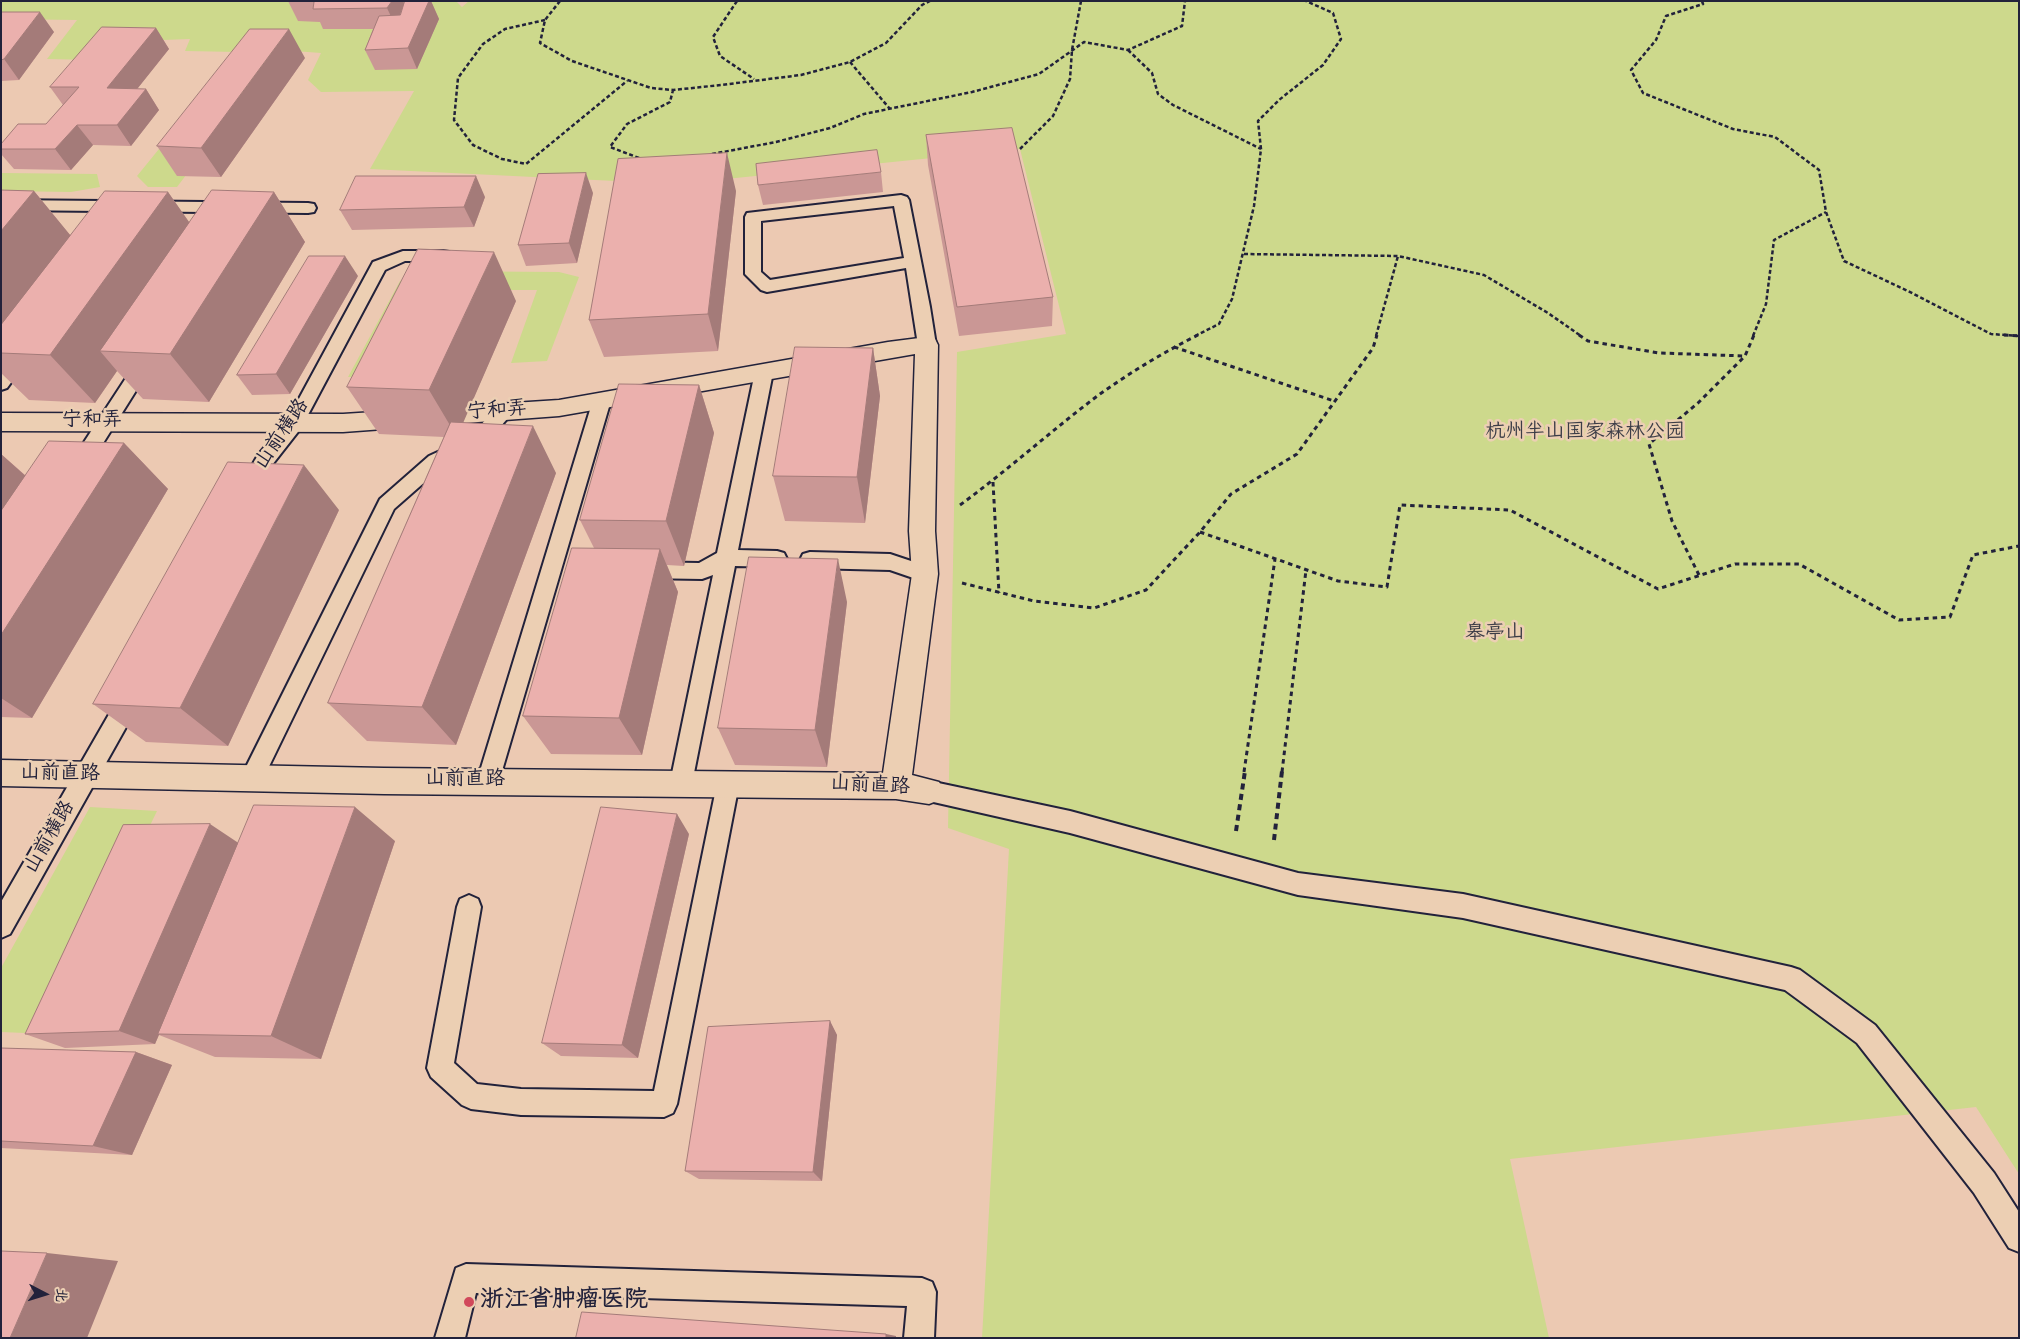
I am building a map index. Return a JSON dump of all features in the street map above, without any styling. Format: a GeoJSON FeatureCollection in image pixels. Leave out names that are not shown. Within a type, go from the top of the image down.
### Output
{"type":"FeatureCollection","features":[{"type":"Feature","properties":{"kind":"street","name":"宁和弄"},"geometry":{"type":"LineString","coordinates":[[1,422],[343,424],[559,408],[888,350],[927,345]]}},
{"type":"Feature","properties":{"kind":"street"},"geometry":{"type":"LineString","coordinates":[[896,786],[925,574],[922,531],[927,345]]}},
{"type":"Feature","properties":{"kind":"street","name":"山前直路"},"geometry":{"type":"LineString","coordinates":[[1,773],[488,782],[896,786],[928,791]]}},
{"type":"Feature","properties":{"kind":"lane"},"geometry":{"type":"LineString","coordinates":[[913,262],[767,286],[754,274],[753,217],[901,200],[913,262],[927,345]]}},
{"type":"Feature","properties":{"kind":"lane"},"geometry":{"type":"LineString","coordinates":[[122,221],[134,205]]}},
{"type":"Feature","properties":{"kind":"lane"},"geometry":{"type":"LineString","coordinates":[[3,207],[134,205],[308,208]]}},
{"type":"Feature","properties":{"kind":"lane"},"geometry":{"type":"LineString","coordinates":[[235,223],[246,207]]}},
{"type":"Feature","properties":{"kind":"lane","name":"山前横路"},"geometry":{"type":"LineString","coordinates":[[241,502],[265,460],[295,423],[379,266],[403,256],[460,256]]}},
{"type":"Feature","properties":{"kind":"lane"},"geometry":{"type":"LineString","coordinates":[[1,384],[30,345]]}},
{"type":"Feature","properties":{"kind":"lane"},"geometry":{"type":"LineString","coordinates":[[70,480],[155,348]]}},
{"type":"Feature","properties":{"kind":"lane"},"geometry":{"type":"LineString","coordinates":[[681,783],[764,372]]}},
{"type":"Feature","properties":{"kind":"lane"},"geometry":{"type":"LineString","coordinates":[[488,782],[561,568],[602,400]]}},
{"type":"Feature","properties":{"kind":"lane"},"geometry":{"type":"LineString","coordinates":[[252,778],[387,504],[436,460],[474,443],[504,412]]}},
{"type":"Feature","properties":{"kind":"lane"},"geometry":{"type":"LineString","coordinates":[[627,570],[702,571],[726,558],[890,562],[925,574]]}},
{"type":"Feature","properties":{"kind":"lane","name":"山前横路"},"geometry":{"type":"LineString","coordinates":[[1,926],[140,681]]}},
{"type":"Feature","properties":{"kind":"lane"},"geometry":{"type":"LineString","coordinates":[[469,907],[440,1068],[471,1096],[521,1102],[664,1104],[728,784]]}},
{"type":"Feature","properties":{"kind":"lane"},"geometry":{"type":"LineString","coordinates":[[928,791],[1070,822],[1298,884],[1463,906],[1791,979],[1866,1034],[1984,1183],[2019,1238]]}},
{"type":"Feature","properties":{"kind":"lane"},"geometry":{"type":"LineString","coordinates":[[450,1338],[466,1278],[922,1292],[919,1338]]}},
{"type":"Feature","properties":{"kind":"path"},"geometry":{"type":"LineString","coordinates":[[560,1],[545,20],[540,43],[572,61],[626,81],[651,88],[674,90],[800,75],[850,62],[886,43],[922,5],[930,1]]}},
{"type":"Feature","properties":{"kind":"path"},"geometry":{"type":"LineString","coordinates":[[737,1],[713,38],[720,56],[756,80]]}},
{"type":"Feature","properties":{"kind":"path"},"geometry":{"type":"LineString","coordinates":[[1020,149],[1053,116],[1070,80],[1072,50],[1081,1]]}},
{"type":"Feature","properties":{"kind":"path"},"geometry":{"type":"LineString","coordinates":[[1128,50],[1182,26],[1185,1]]}},
{"type":"Feature","properties":{"kind":"path"},"geometry":{"type":"LineString","coordinates":[[922,531],[993,481],[1101,394],[1174,347],[1219,324],[1232,299],[1254,206],[1261,149],[1258,121],[1278,100],[1323,65],[1341,39],[1333,13],[1306,1]]}},
{"type":"Feature","properties":{"kind":"path"},"geometry":{"type":"LineString","coordinates":[[1702,1],[1703,4],[1666,16],[1656,40],[1630,70],[1643,93],[1733,129],[1775,137],[1819,170],[1826,212],[1844,261],[1908,291],[1991,334],[2019,336]]}},
{"type":"Feature","properties":{"kind":"path"},"geometry":{"type":"LineString","coordinates":[[545,20],[505,28],[483,44],[458,78],[454,120],[473,146],[502,159],[526,164],[626,81]]}},
{"type":"Feature","properties":{"kind":"path"},"geometry":{"type":"LineString","coordinates":[[707,155],[776,142],[830,128],[864,114],[972,92],[1038,74],[1084,42],[1128,50],[1152,73],[1158,94],[1173,106],[1261,149]]}},
{"type":"Feature","properties":{"kind":"path"},"geometry":{"type":"LineString","coordinates":[[850,62],[890,109]]}},
{"type":"Feature","properties":{"kind":"path"},"geometry":{"type":"LineString","coordinates":[[645,158],[636,158],[610,147],[628,124],[670,102],[674,90]]}},
{"type":"Feature","properties":{"kind":"path"},"geometry":{"type":"LineString","coordinates":[[1699,575],[1672,521],[1649,444],[1698,402],[1746,356],[1766,304],[1774,240],[1826,212]]}},
{"type":"Feature","properties":{"kind":"path"},"geometry":{"type":"LineString","coordinates":[[1244,254],[1398,256],[1484,275],[1548,313],[1588,341],[1658,352],[1746,356]]}},
{"type":"Feature","properties":{"kind":"path"},"geometry":{"type":"LineString","coordinates":[[925,574],[1034,601],[1094,608],[1146,590],[1200,532],[1231,494],[1297,454],[1373,348],[1398,256]]}},
{"type":"Feature","properties":{"kind":"path"},"geometry":{"type":"LineString","coordinates":[[1174,347],[1334,401]]}},
{"type":"Feature","properties":{"kind":"path"},"geometry":{"type":"LineString","coordinates":[[993,481],[999,592]]}},
{"type":"Feature","properties":{"kind":"path"},"geometry":{"type":"LineString","coordinates":[[1200,532],[1338,581],[1387,587],[1400,505],[1510,510],[1658,589],[1735,564],[1799,564],[1900,620],[1950,617],[1973,555],[2019,546]]}},
{"type":"Feature","properties":{"kind":"path"},"geometry":{"type":"LineString","coordinates":[[1231,866],[1275,559]]}},
{"type":"Feature","properties":{"kind":"path"},"geometry":{"type":"LineString","coordinates":[[1270,876],[1306,570]]}},
{"type":"Feature","properties":{"kind":"green space","name":"皋亭山"},"geometry":{"type":"Polygon","coordinates":[[[1,1],[456,1],[462,7],[469,1],[2019,1],[2019,1174],[1976,1107],[1510,1159],[1549,1338],[982,1338],[1009,849],[948,828],[957,352],[1066,334],[1020,149],[677,184],[370,169],[414,91],[321,92],[308,80],[321,53],[281,50],[177,187],[148,187],[137,176],[238,52],[185,51],[190,39],[109,42],[92,60],[47,59],[77,20],[1,19],[1,1]]]}},
{"type":"Feature","properties":{"kind":"green space"},"geometry":{"type":"Polygon","coordinates":[[[1,173],[97,174],[100,187],[71,192],[1,191],[1,173]]]}},
{"type":"Feature","properties":{"kind":"green space"},"geometry":{"type":"Polygon","coordinates":[[[419,271],[559,272],[579,277],[547,361],[511,363],[537,290],[435,290],[387,376],[348,377],[400,281],[419,271]]]}},
{"type":"Feature","properties":{"kind":"green space"},"geometry":{"type":"Polygon","coordinates":[[[90,807],[157,811],[49,1034],[1,1032],[1,968],[90,807]]]}},
{"type":"Feature","properties":{"kind":"building"},"geometry":{"type":"Polygon","coordinates":[[[307,1],[392,1],[387,8],[313,9],[314,2],[307,1]]]}},
{"type":"Feature","properties":{"kind":"building"},"geometry":{"type":"Polygon","coordinates":[[[405,1],[429,1],[408,48],[365,50],[379,16],[400,15],[405,1]]]}},
{"type":"Feature","properties":{"kind":"building"},"geometry":{"type":"Polygon","coordinates":[[[2,12],[40,12],[4,59],[1,60],[1,14],[2,12]]]}},
{"type":"Feature","properties":{"kind":"building"},"geometry":{"type":"Polygon","coordinates":[[[102,27],[156,28],[107,88],[146,89],[117,125],[77,125],[55,149],[1,149],[1,144],[18,124],[46,124],[79,87],[50,87],[102,27]]]}},
{"type":"Feature","properties":{"kind":"building"},"geometry":{"type":"Polygon","coordinates":[[[250,29],[289,29],[201,148],[157,146],[250,29]]]}},
{"type":"Feature","properties":{"kind":"building"},"geometry":{"type":"Polygon","coordinates":[[[1012,128],[1053,297],[957,307],[926,135],[1012,128]]]}},
{"type":"Feature","properties":{"kind":"building"},"geometry":{"type":"Polygon","coordinates":[[[877,150],[881,172],[758,185],[756,164],[877,150]]]}},
{"type":"Feature","properties":{"kind":"building"},"geometry":{"type":"Polygon","coordinates":[[[727,153],[708,314],[589,320],[618,159],[727,153]]]}},
{"type":"Feature","properties":{"kind":"building"},"geometry":{"type":"Polygon","coordinates":[[[586,173],[569,243],[518,245],[538,174],[586,173]]]}},
{"type":"Feature","properties":{"kind":"building"},"geometry":{"type":"Polygon","coordinates":[[[356,176],[476,176],[464,207],[340,210],[356,176]]]}},
{"type":"Feature","properties":{"kind":"building"},"geometry":{"type":"Polygon","coordinates":[[[1,190],[34,191],[1,231],[1,190]]]}},
{"type":"Feature","properties":{"kind":"building"},"geometry":{"type":"Polygon","coordinates":[[[212,190],[274,192],[170,354],[100,351],[212,190]]]}},
{"type":"Feature","properties":{"kind":"building"},"geometry":{"type":"Polygon","coordinates":[[[105,191],[168,192],[50,355],[1,353],[1,325],[105,191]]]}},
{"type":"Feature","properties":{"kind":"building"},"geometry":{"type":"Polygon","coordinates":[[[418,249],[494,252],[429,390],[347,387],[418,249]]]}},
{"type":"Feature","properties":{"kind":"building"},"geometry":{"type":"Polygon","coordinates":[[[309,256],[345,256],[276,374],[237,375],[309,256]]]}},
{"type":"Feature","properties":{"kind":"building"},"geometry":{"type":"Polygon","coordinates":[[[795,347],[873,348],[857,477],[773,476],[795,347]]]}},
{"type":"Feature","properties":{"kind":"building"},"geometry":{"type":"Polygon","coordinates":[[[619,384],[699,385],[666,521],[580,520],[619,384]]]}},
{"type":"Feature","properties":{"kind":"building"},"geometry":{"type":"Polygon","coordinates":[[[451,422],[533,426],[422,707],[328,703],[451,422]]]}},
{"type":"Feature","properties":{"kind":"building"},"geometry":{"type":"Polygon","coordinates":[[[49,441],[124,443],[1,635],[1,511],[49,441]]]}},
{"type":"Feature","properties":{"kind":"building"},"geometry":{"type":"Polygon","coordinates":[[[228,462],[304,465],[180,708],[93,704],[228,462]]]}},
{"type":"Feature","properties":{"kind":"building"},"geometry":{"type":"Polygon","coordinates":[[[572,548],[660,549],[619,718],[523,716],[572,548]]]}},
{"type":"Feature","properties":{"kind":"building"},"geometry":{"type":"Polygon","coordinates":[[[749,557],[838,559],[815,730],[718,728],[749,557]]]}},
{"type":"Feature","properties":{"kind":"building"},"geometry":{"type":"Polygon","coordinates":[[[254,805],[355,807],[271,1036],[158,1034],[254,805]]]}},
{"type":"Feature","properties":{"kind":"building"},"geometry":{"type":"Polygon","coordinates":[[[601,807],[677,814],[622,1045],[542,1043],[601,807]]]}},
{"type":"Feature","properties":{"kind":"building"},"geometry":{"type":"Polygon","coordinates":[[[210,824],[119,1031],[25,1034],[123,825],[210,824]]]}},
{"type":"Feature","properties":{"kind":"building"},"geometry":{"type":"Polygon","coordinates":[[[830,1021],[813,1172],[685,1171],[708,1027],[830,1021]]]}},
{"type":"Feature","properties":{"kind":"building"},"geometry":{"type":"Polygon","coordinates":[[[1,1048],[136,1052],[93,1146],[1,1141],[1,1048]]]}},
{"type":"Feature","properties":{"kind":"building"},"geometry":{"type":"Polygon","coordinates":[[[1,1251],[47,1253],[10,1338],[1,1338],[1,1251]]]}},
{"type":"Feature","properties":{"kind":"building"},"geometry":{"type":"Polygon","coordinates":[[[582,1312],[886,1334],[886,1338],[576,1338],[582,1312]]]}},
{"type":"Feature","properties":{"kind":"place","name":"浙江省肿瘤医院"},"geometry":{"type":"Point","coordinates":[469,1302]}},
{"type":"Feature","properties":{"kind":"park label","name":"杭州半山国家森林公园"},"geometry":{"type":"Point","coordinates":[1585,434]}}]}
